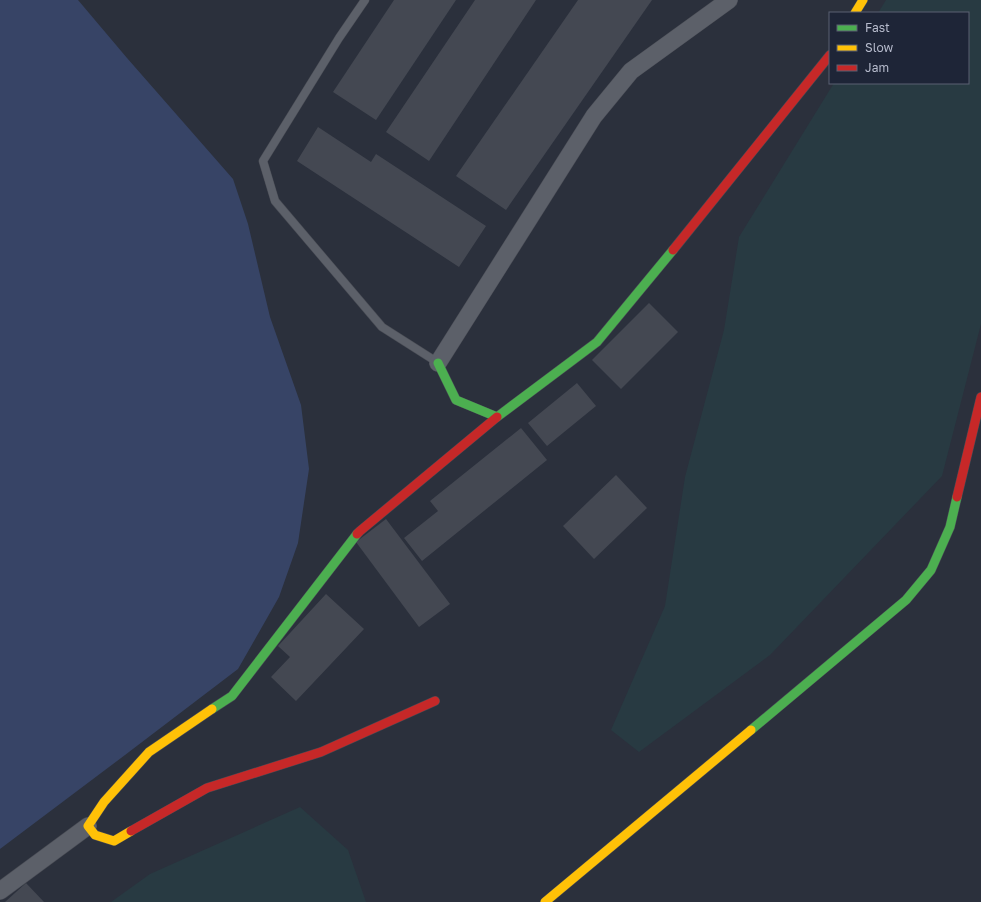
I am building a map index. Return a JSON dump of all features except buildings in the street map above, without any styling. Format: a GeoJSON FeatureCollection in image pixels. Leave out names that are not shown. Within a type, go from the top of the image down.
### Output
{"type":"FeatureCollection","features":[{"type":"Feature","properties":{"kind":"street"},"geometry":{"type":"LineString","coordinates":[[498,417],[456,400],[438,362],[594,116],[631,71],[730,0]]}},
{"type":"Feature","properties":{"kind":"street"},"geometry":{"type":"LineString","coordinates":[[856,12],[863,0]]}},
{"type":"Feature","properties":{"kind":"street"},"geometry":{"type":"LineString","coordinates":[[0,891],[88,826],[104,802],[149,752],[232,696],[360,531],[498,417],[597,342],[650,279],[829,56]]}},
{"type":"Feature","properties":{"kind":"street"},"geometry":{"type":"LineString","coordinates":[[545,902],[906,600],[931,570],[950,527],[981,397]]}},
{"type":"Feature","properties":{"kind":"street"},"geometry":{"type":"LineString","coordinates":[[88,826],[95,835],[114,841],[207,788],[321,752],[435,701]]}},
{"type":"Feature","properties":{"kind":"lane"},"geometry":{"type":"LineString","coordinates":[[365,0],[339,38],[263,161],[275,201],[382,327],[438,362]]}},
{"type":"Feature","properties":{"kind":"shaded area"},"geometry":{"type":"Polygon","coordinates":[[[886,0],[981,0],[981,324],[942,476],[770,655],[639,752],[611,730],[665,606],[685,477],[724,330],[739,237],[833,84],[969,84],[969,12],[879,12],[886,0]]]}},
{"type":"Feature","properties":{"kind":"shaded area"},"geometry":{"type":"Polygon","coordinates":[[[300,807],[348,850],[366,902],[111,902],[150,874],[300,807]]]}},
{"type":"Feature","properties":{"kind":"water"},"geometry":{"type":"Polygon","coordinates":[[[0,0],[78,0],[233,179],[248,224],[270,317],[301,405],[309,469],[298,543],[279,597],[238,669],[0,849],[0,0]]]}},
{"type":"Feature","properties":{"kind":"traffic: fast"},"geometry":{"type":"LineString","coordinates":[[438,363],[456,400],[497,417],[597,342],[673,250]]}},
{"type":"Feature","properties":{"kind":"traffic: fast"},"geometry":{"type":"LineString","coordinates":[[751,730],[906,600],[931,570],[950,527],[957,497]]}},
{"type":"Feature","properties":{"kind":"traffic: fast"},"geometry":{"type":"LineString","coordinates":[[212,709],[232,696],[357,534]]}},
{"type":"Feature","properties":{"kind":"traffic: slow"},"geometry":{"type":"LineString","coordinates":[[856,12],[863,0]]}},
{"type":"Feature","properties":{"kind":"traffic: slow"},"geometry":{"type":"LineString","coordinates":[[131,831],[114,841],[95,835],[88,826],[104,802],[149,752],[212,709]]}},
{"type":"Feature","properties":{"kind":"traffic: slow"},"geometry":{"type":"LineString","coordinates":[[545,902],[751,730]]}},
{"type":"Feature","properties":{"kind":"traffic: jam"},"geometry":{"type":"LineString","coordinates":[[673,250],[829,56]]}},
{"type":"Feature","properties":{"kind":"traffic: jam"},"geometry":{"type":"LineString","coordinates":[[957,497],[981,397]]}},
{"type":"Feature","properties":{"kind":"traffic: jam"},"geometry":{"type":"LineString","coordinates":[[357,534],[497,417]]}},
{"type":"Feature","properties":{"kind":"traffic: jam"},"geometry":{"type":"LineString","coordinates":[[131,831],[207,788],[321,752],[435,701]]}}]}
